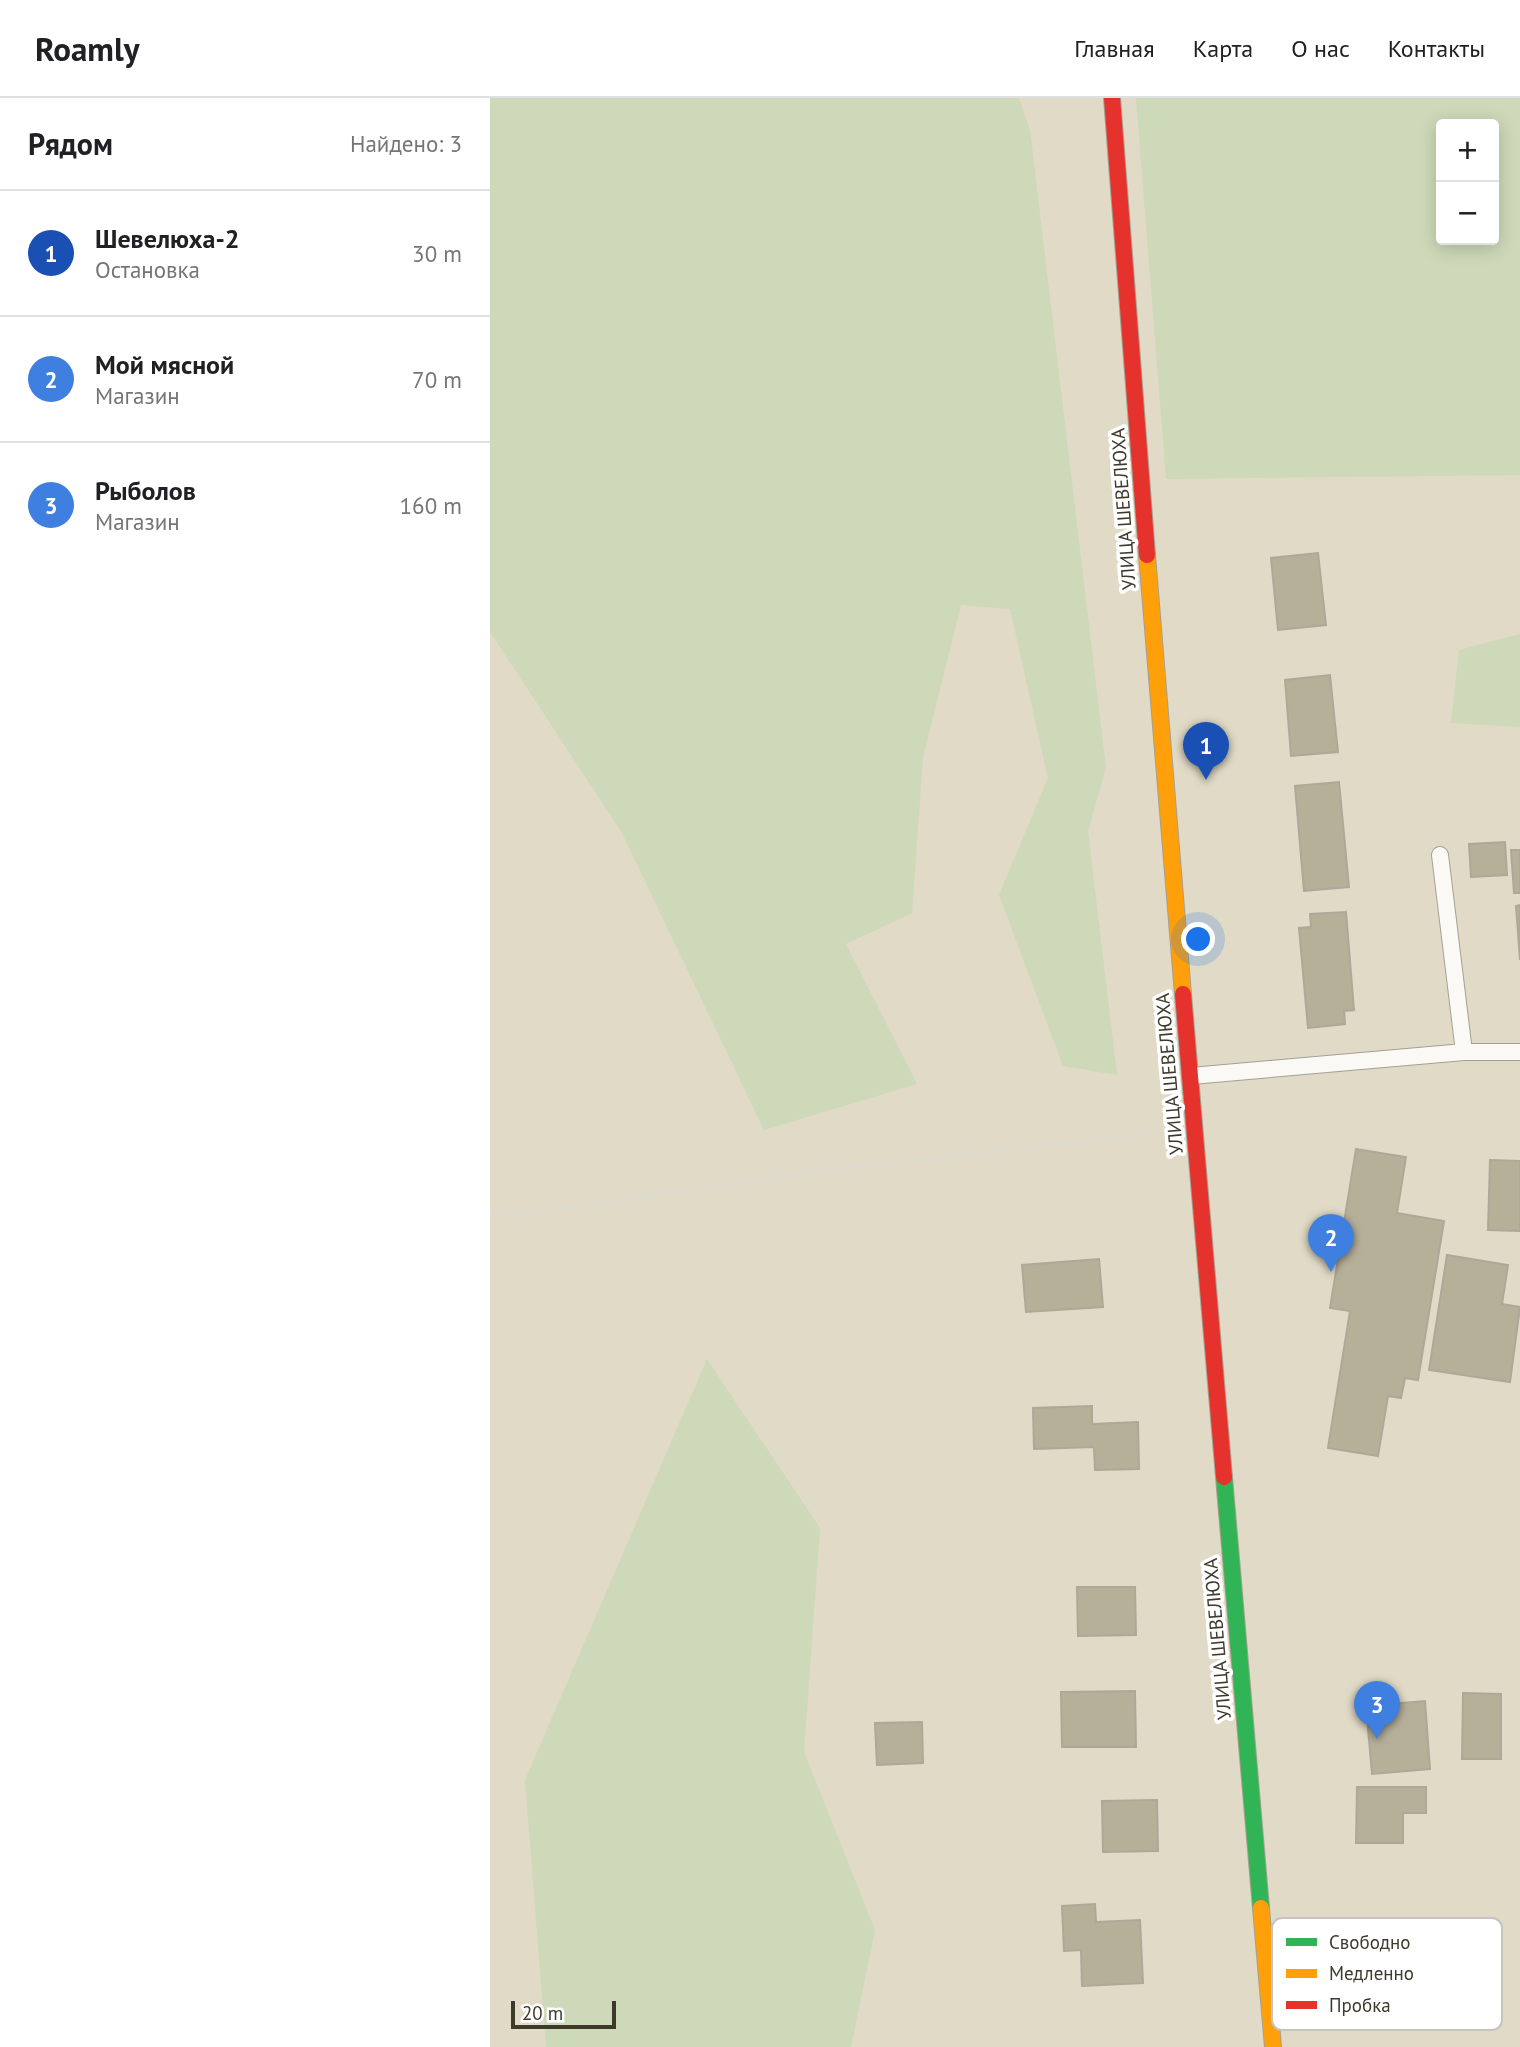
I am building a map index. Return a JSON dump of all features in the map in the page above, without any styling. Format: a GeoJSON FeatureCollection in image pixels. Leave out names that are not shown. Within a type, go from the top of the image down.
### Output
{"type":"FeatureCollection","features":[{"type":"Feature","properties":{"kind":"main road","name":"УЛИЦА ШЕВЕЛЮХА"},"geometry":{"type":"LineString","coordinates":[[1112,98],[1157,685],[1273,2047]]}},
{"type":"Feature","properties":{"kind":"lane"},"geometry":{"type":"LineString","coordinates":[[1440,855],[1464,1052]]}},
{"type":"Feature","properties":{"kind":"lane"},"geometry":{"type":"LineString","coordinates":[[1191,1076],[1464,1052],[1520,1052]]}},
{"type":"Feature","properties":{"kind":"path"},"geometry":{"type":"LineString","coordinates":[[490,1213],[518,1215],[832,1169],[1195,1129]]}},
{"type":"Feature","properties":{"kind":"green space"},"geometry":{"type":"Polygon","coordinates":[[[490,98],[1019,98],[1030,130],[1106,768],[1088,831],[1117,1075],[1063,1066],[999,895],[1048,778],[1010,609],[961,605],[923,757],[912,913],[846,944],[917,1084],[764,1130],[621,831],[490,632],[490,98]]]}},
{"type":"Feature","properties":{"kind":"green space"},"geometry":{"type":"Polygon","coordinates":[[[1136,98],[1520,98],[1520,475],[1166,479],[1136,98]]]}},
{"type":"Feature","properties":{"kind":"green space"},"geometry":{"type":"Polygon","coordinates":[[[1520,634],[1520,727],[1451,723],[1459,650],[1520,634]]]}},
{"type":"Feature","properties":{"kind":"green space"},"geometry":{"type":"Polygon","coordinates":[[[707,1359],[820,1528],[804,1752],[875,1930],[851,2047],[546,2047],[525,1780],[707,1359]]]}},
{"type":"Feature","properties":{"kind":"building"},"geometry":{"type":"Polygon","coordinates":[[[1318,553],[1326,625],[1278,630],[1271,558],[1318,553]]]}},
{"type":"Feature","properties":{"kind":"building"},"geometry":{"type":"Polygon","coordinates":[[[1330,675],[1338,752],[1291,756],[1285,680],[1330,675]]]}},
{"type":"Feature","properties":{"kind":"building"},"geometry":{"type":"Polygon","coordinates":[[[1339,782],[1349,887],[1304,891],[1295,786],[1339,782]]]}},
{"type":"Feature","properties":{"kind":"building"},"geometry":{"type":"Polygon","coordinates":[[[1505,842],[1507,875],[1471,877],[1469,844],[1505,842]]]}},
{"type":"Feature","properties":{"kind":"building"},"geometry":{"type":"Polygon","coordinates":[[[1511,850],[1520,850],[1520,893],[1514,893],[1511,850]]]}},
{"type":"Feature","properties":{"kind":"building"},"geometry":{"type":"Polygon","coordinates":[[[1520,905],[1520,960],[1516,906],[1520,905]]]}},
{"type":"Feature","properties":{"kind":"building"},"geometry":{"type":"Polygon","coordinates":[[[1346,912],[1354,1010],[1344,1011],[1345,1024],[1308,1028],[1299,928],[1311,927],[1310,914],[1346,912]]]}},
{"type":"Feature","properties":{"kind":"building"},"geometry":{"type":"Polygon","coordinates":[[[1356,1149],[1406,1157],[1397,1213],[1444,1221],[1418,1380],[1405,1378],[1401,1398],[1388,1396],[1378,1456],[1328,1448],[1350,1311],[1330,1308],[1356,1149]]]}},
{"type":"Feature","properties":{"kind":"building"},"geometry":{"type":"Polygon","coordinates":[[[1490,1160],[1520,1161],[1520,1231],[1488,1230],[1490,1160]]]}},
{"type":"Feature","properties":{"kind":"building"},"geometry":{"type":"Polygon","coordinates":[[[1447,1255],[1508,1265],[1502,1304],[1520,1307],[1510,1382],[1429,1370],[1447,1255]]]}},
{"type":"Feature","properties":{"kind":"building"},"geometry":{"type":"Polygon","coordinates":[[[1099,1259],[1103,1307],[1026,1312],[1022,1265],[1099,1259]]]}},
{"type":"Feature","properties":{"kind":"building"},"geometry":{"type":"Polygon","coordinates":[[[1092,1406],[1092,1424],[1138,1422],[1139,1469],[1095,1470],[1094,1447],[1034,1449],[1033,1408],[1092,1406]]]}},
{"type":"Feature","properties":{"kind":"building"},"geometry":{"type":"Polygon","coordinates":[[[1077,1587],[1135,1587],[1136,1635],[1078,1636],[1077,1587]]]}},
{"type":"Feature","properties":{"kind":"building"},"geometry":{"type":"Polygon","coordinates":[[[1135,1691],[1136,1747],[1062,1747],[1061,1692],[1135,1691]]]}},
{"type":"Feature","properties":{"kind":"building"},"geometry":{"type":"Polygon","coordinates":[[[1463,1693],[1501,1694],[1501,1759],[1462,1759],[1463,1693]]]}},
{"type":"Feature","properties":{"kind":"building"},"geometry":{"type":"Polygon","coordinates":[[[1425,1701],[1430,1769],[1372,1774],[1366,1706],[1425,1701]]]}},
{"type":"Feature","properties":{"kind":"building"},"geometry":{"type":"Polygon","coordinates":[[[922,1722],[923,1763],[877,1765],[875,1723],[922,1722]]]}},
{"type":"Feature","properties":{"kind":"building"},"geometry":{"type":"Polygon","coordinates":[[[1357,1787],[1426,1787],[1426,1813],[1403,1813],[1403,1843],[1356,1843],[1357,1787]]]}},
{"type":"Feature","properties":{"kind":"building"},"geometry":{"type":"Polygon","coordinates":[[[1157,1800],[1158,1851],[1103,1852],[1102,1801],[1157,1800]]]}},
{"type":"Feature","properties":{"kind":"building"},"geometry":{"type":"Polygon","coordinates":[[[1095,1904],[1096,1922],[1140,1920],[1143,1983],[1082,1986],[1081,1950],[1064,1951],[1062,1906],[1095,1904]]]}},
{"type":"Feature","properties":{"kind":"traffic: fast"},"geometry":{"type":"LineString","coordinates":[[1224,1477],[1261,1908]]}},
{"type":"Feature","properties":{"kind":"traffic: slow"},"geometry":{"type":"LineString","coordinates":[[1147,555],[1183,994]]}},
{"type":"Feature","properties":{"kind":"traffic: slow"},"geometry":{"type":"LineString","coordinates":[[1261,1908],[1273,2047]]}},
{"type":"Feature","properties":{"kind":"traffic: jam"},"geometry":{"type":"LineString","coordinates":[[1112,98],[1147,555]]}},
{"type":"Feature","properties":{"kind":"traffic: jam"},"geometry":{"type":"LineString","coordinates":[[1183,994],[1224,1477]]}},
{"type":"Feature","properties":{"kind":"place","name":"Шевелюха-2"},"geometry":{"type":"Point","coordinates":[1206,780]}},
{"type":"Feature","properties":{"kind":"place","name":"Мой мясной"},"geometry":{"type":"Point","coordinates":[1331,1272]}},
{"type":"Feature","properties":{"kind":"place","name":"Рыболов"},"geometry":{"type":"Point","coordinates":[1377,1739]}}]}
